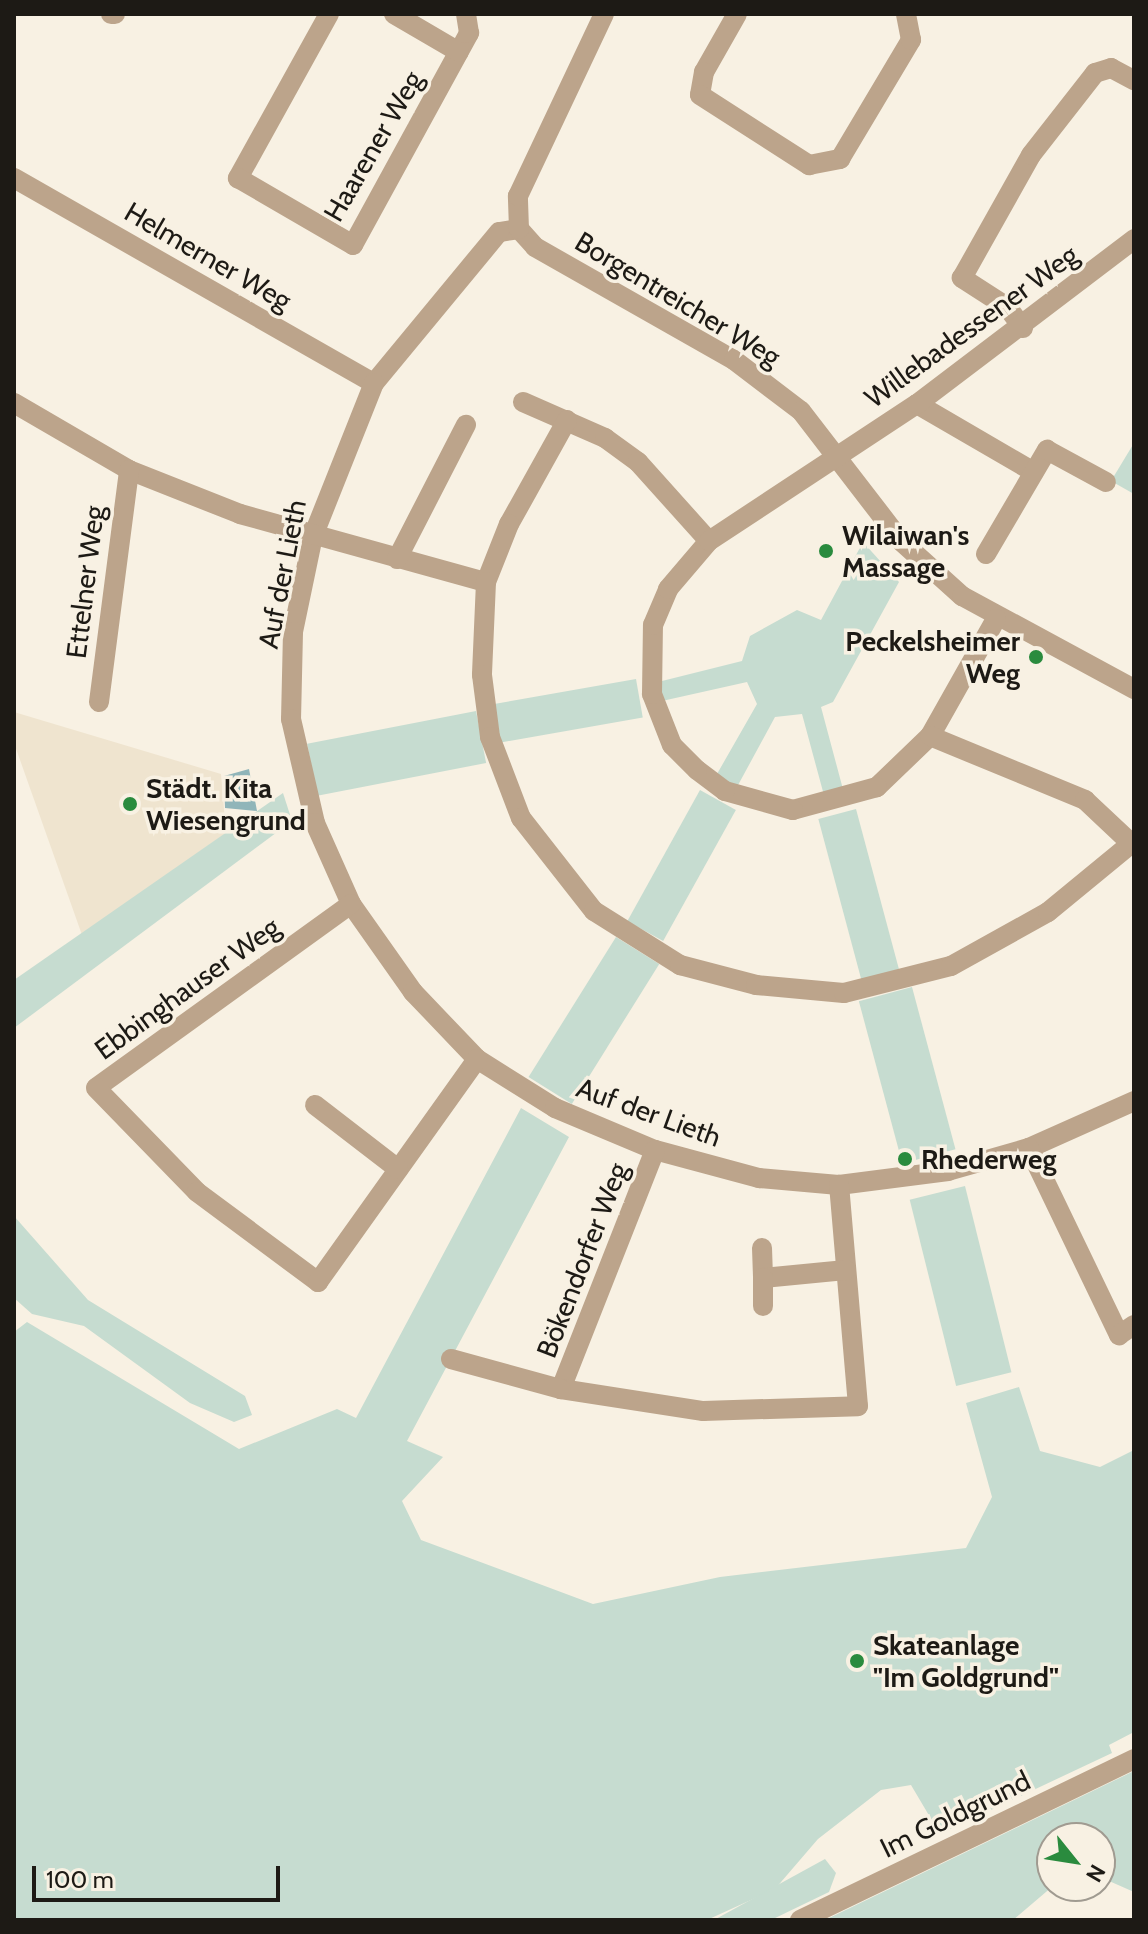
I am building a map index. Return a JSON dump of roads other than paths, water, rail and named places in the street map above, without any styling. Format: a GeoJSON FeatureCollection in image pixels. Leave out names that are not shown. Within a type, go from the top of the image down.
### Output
{"type":"FeatureCollection","features":[{"type":"Feature","properties":{"kind":"street","name":"Haarener Weg"},"geometry":{"type":"LineString","coordinates":[[329,14],[238,178],[353,245],[469,33],[466,14]]}},
{"type":"Feature","properties":{"kind":"street","name":"Haarener Weg"},"geometry":{"type":"LineString","coordinates":[[394,14],[459,52]]}},
{"type":"Feature","properties":{"kind":"street"},"geometry":{"type":"LineString","coordinates":[[519,229],[518,196],[604,14]]}},
{"type":"Feature","properties":{"kind":"street"},"geometry":{"type":"LineString","coordinates":[[737,14],[704,72],[700,95],[809,165],[825,165],[840,159],[911,40],[906,14]]}},
{"type":"Feature","properties":{"kind":"street"},"geometry":{"type":"LineString","coordinates":[[1023,328],[1007,307],[962,278],[1031,155],[1095,73],[1111,68],[1134,80]]}},
{"type":"Feature","properties":{"kind":"street","name":"Helmerner Weg"},"geometry":{"type":"LineString","coordinates":[[14,178],[374,383]]}},
{"type":"Feature","properties":{"kind":"street","name":"Auf der Lieth"},"geometry":{"type":"LineString","coordinates":[[519,229],[499,232],[374,383],[313,536],[293,632],[291,719],[310,809],[351,904],[413,992],[477,1059],[555,1108],[655,1150],[759,1178],[839,1185],[935,1174],[1029,1148],[1134,1101]]}},
{"type":"Feature","properties":{"kind":"street","name":"Borgentreicher Weg"},"geometry":{"type":"LineString","coordinates":[[519,229],[535,247],[769,385],[838,454],[902,542],[996,619],[1134,689]]}},
{"type":"Feature","properties":{"kind":"street","name":"Willebadessener Weg"},"geometry":{"type":"LineString","coordinates":[[996,619],[930,736],[877,787],[793,810],[736,796],[697,770],[672,745],[648,663],[668,589],[709,541],[917,404],[1023,328],[1134,239]]}},
{"type":"Feature","properties":{"kind":"street"},"geometry":{"type":"LineString","coordinates":[[523,402],[567,420],[638,462],[709,541]]}},
{"type":"Feature","properties":{"kind":"street","name":"Ettelner Weg"},"geometry":{"type":"LineString","coordinates":[[14,403],[129,470],[313,536],[486,582]]}},
{"type":"Feature","properties":{"kind":"street"},"geometry":{"type":"LineString","coordinates":[[917,404],[1034,472]]}},
{"type":"Feature","properties":{"kind":"street"},"geometry":{"type":"LineString","coordinates":[[567,420],[509,524],[486,582],[482,675],[490,737],[521,818],[594,911],[680,965],[756,985],[844,993],[951,966],[1048,912],[1133,845],[1072,794],[930,736]]}},
{"type":"Feature","properties":{"kind":"street"},"geometry":{"type":"LineString","coordinates":[[397,559],[466,425]]}},
{"type":"Feature","properties":{"kind":"street"},"geometry":{"type":"LineString","coordinates":[[986,554],[1047,450],[1106,482]]}},
{"type":"Feature","properties":{"kind":"street","name":"Ettelner Weg"},"geometry":{"type":"LineString","coordinates":[[99,702],[129,470]]}},
{"type":"Feature","properties":{"kind":"street","name":"Ebbinghauser Weg"},"geometry":{"type":"LineString","coordinates":[[351,904],[96,1088],[197,1192],[318,1282],[477,1059]]}},
{"type":"Feature","properties":{"kind":"street"},"geometry":{"type":"LineString","coordinates":[[315,1105],[398,1169]]}},
{"type":"Feature","properties":{"kind":"street"},"geometry":{"type":"LineString","coordinates":[[1029,1148],[1119,1335],[1134,1325]]}},
{"type":"Feature","properties":{"kind":"street","name":"Bökendorfer Weg"},"geometry":{"type":"LineString","coordinates":[[561,1389],[655,1150]]}},
{"type":"Feature","properties":{"kind":"street","name":"Bökendorfer Weg"},"geometry":{"type":"LineString","coordinates":[[451,1359],[561,1389],[703,1411],[858,1406],[839,1185]]}},
{"type":"Feature","properties":{"kind":"street"},"geometry":{"type":"LineString","coordinates":[[762,1248],[763,1306]]}},
{"type":"Feature","properties":{"kind":"street"},"geometry":{"type":"LineString","coordinates":[[763,1278],[846,1270]]}},
{"type":"Feature","properties":{"kind":"street","name":"Im Goldgrund"},"geometry":{"type":"LineString","coordinates":[[800,1920],[1134,1759]]}},
{"type":"Feature","properties":{"kind":"water"},"geometry":{"type":"Polygon","coordinates":[[[249,769],[257,811],[225,808],[224,776],[249,769]]]}},
{"type":"Feature","properties":{"kind":"place","name":"Wilaiwan's Massage"},"geometry":{"type":"Point","coordinates":[826,551]}},
{"type":"Feature","properties":{"kind":"place","name":"Peckelsheimer Weg"},"geometry":{"type":"Point","coordinates":[1036,657]}},
{"type":"Feature","properties":{"kind":"place","name":"Städt. Kita Wiesengrund"},"geometry":{"type":"Point","coordinates":[130,804]}},
{"type":"Feature","properties":{"kind":"place","name":"Rhederweg"},"geometry":{"type":"Point","coordinates":[905,1159]}},
{"type":"Feature","properties":{"kind":"place","name":"Skateanlage \"Im Goldgrund\""},"geometry":{"type":"Point","coordinates":[857,1661]}}]}
